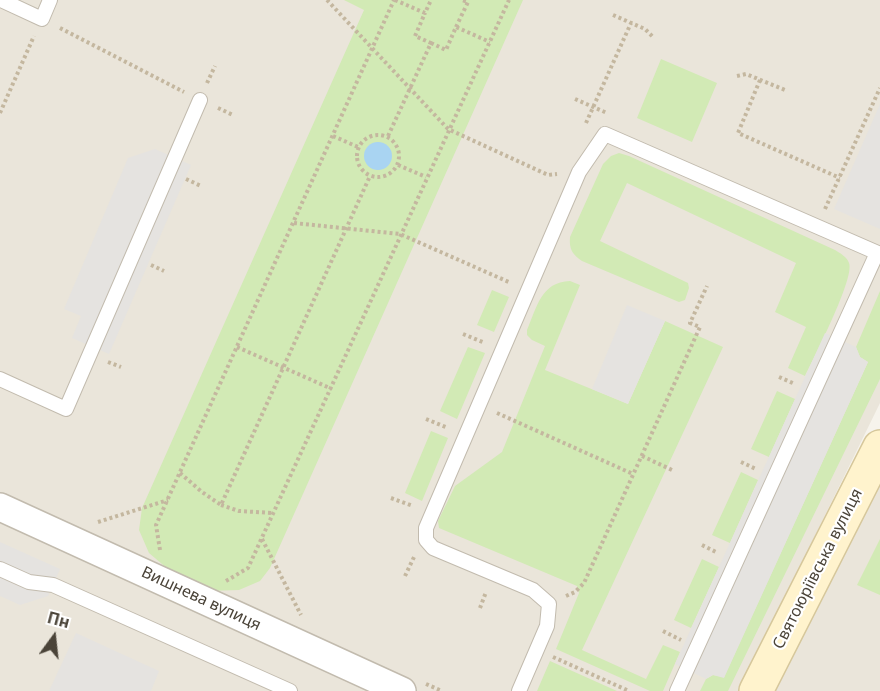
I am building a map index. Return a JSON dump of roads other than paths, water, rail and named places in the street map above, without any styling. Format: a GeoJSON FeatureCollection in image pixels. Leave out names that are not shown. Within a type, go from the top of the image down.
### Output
{"type":"FeatureCollection","features":[{"type":"Feature","properties":{"kind":"street","name":"Святоюріївська вулиця"},"geometry":{"type":"LineString","coordinates":[[756,691],[880,447]]}},
{"type":"Feature","properties":{"kind":"street","name":"Вишнева вулиця"},"geometry":{"type":"LineString","coordinates":[[1,509],[412,686]]}},
{"type":"Feature","properties":{"kind":"lane"},"geometry":{"type":"LineString","coordinates":[[1,0],[42,19],[50,0]]}},
{"type":"Feature","properties":{"kind":"lane"},"geometry":{"type":"LineString","coordinates":[[0,379],[66,409],[200,100]]}},
{"type":"Feature","properties":{"kind":"lane"},"geometry":{"type":"LineString","coordinates":[[519,691],[547,626],[549,604],[533,590],[433,548],[426,540],[426,528],[579,172],[605,134],[879,254],[677,691]]}},
{"type":"Feature","properties":{"kind":"lane"},"geometry":{"type":"LineString","coordinates":[[0,569],[29,582],[53,585],[290,691]]}},
{"type":"Feature","properties":{"kind":"water"},"geometry":{"type":"Polygon","coordinates":[[[378,142],[388,146],[392,156],[388,166],[378,170],[368,166],[364,156],[368,146],[378,142]]]}}]}
